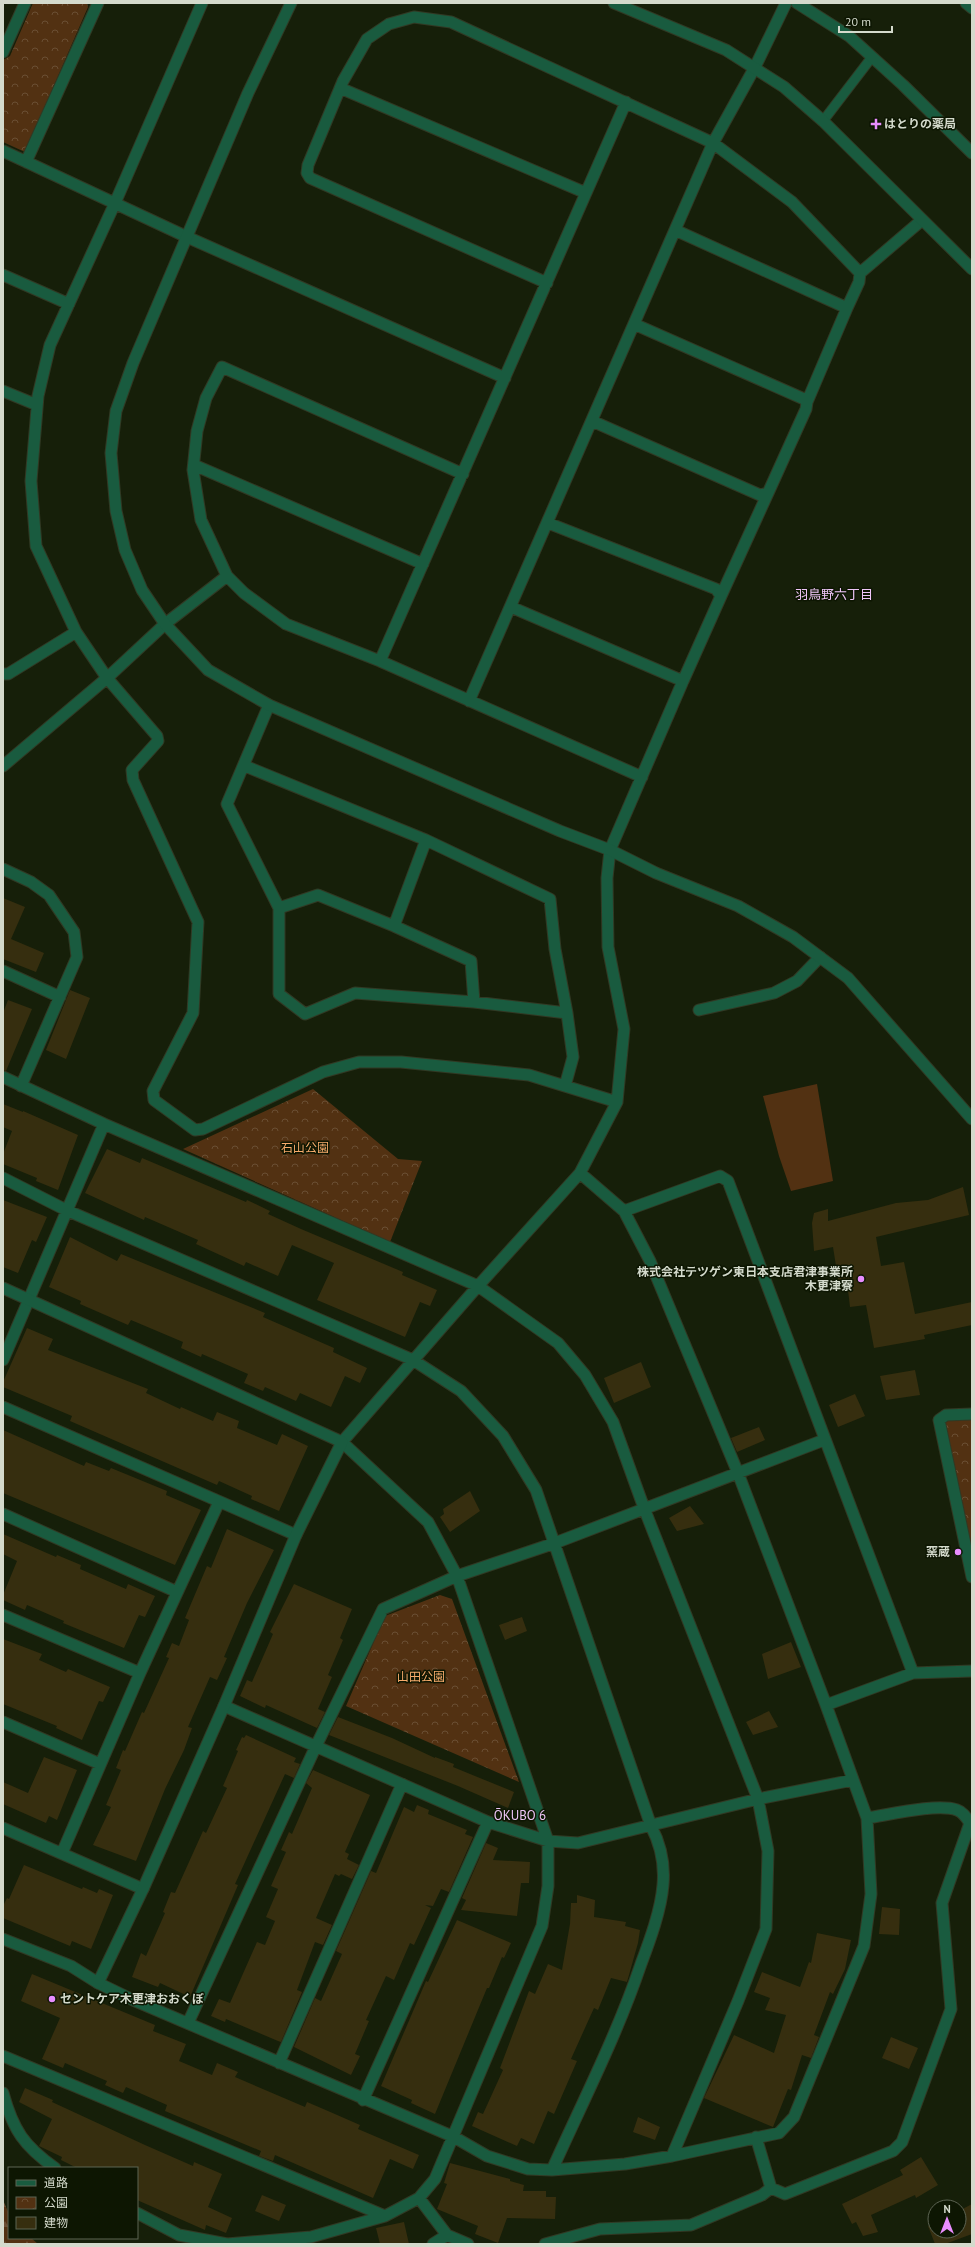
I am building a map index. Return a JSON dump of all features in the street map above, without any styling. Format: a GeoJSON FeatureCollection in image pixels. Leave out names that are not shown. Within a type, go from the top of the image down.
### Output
{"type":"FeatureCollection","features":[{"type":"Feature","properties":{"kind":"street"},"geometry":{"type":"LineString","coordinates":[[3,52],[25,3]]}},
{"type":"Feature","properties":{"kind":"street"},"geometry":{"type":"LineString","coordinates":[[26,162],[98,3]]}},
{"type":"Feature","properties":{"kind":"street"},"geometry":{"type":"LineString","coordinates":[[202,3],[115,203],[50,345],[37,405],[31,481],[36,546],[76,632],[107,678],[157,736],[158,741],[132,770],[133,780],[198,922],[193,1013],[153,1091],[154,1100],[195,1130],[203,1129],[323,1072],[359,1062],[402,1062],[529,1075],[617,1102]]}},
{"type":"Feature","properties":{"kind":"street"},"geometry":{"type":"LineString","coordinates":[[291,3],[248,93],[133,363],[116,411],[111,454],[116,511],[125,550],[142,590],[165,624],[208,670],[269,705],[560,831],[610,850],[656,873],[738,906],[793,937],[848,978],[972,1119]]}},
{"type":"Feature","properties":{"kind":"street"},"geometry":{"type":"LineString","coordinates":[[614,3],[726,50],[784,87],[822,120],[972,268]]}},
{"type":"Feature","properties":{"kind":"street"},"geometry":{"type":"LineString","coordinates":[[470,701],[713,143],[755,68],[786,3]]}},
{"type":"Feature","properties":{"kind":"street"},"geometry":{"type":"LineString","coordinates":[[798,3],[849,36],[972,153]]}},
{"type":"Feature","properties":{"kind":"street"},"geometry":{"type":"LineString","coordinates":[[966,3],[972,8]]}},
{"type":"Feature","properties":{"kind":"street"},"geometry":{"type":"LineString","coordinates":[[547,283],[310,178],[307,173],[308,165],[340,88],[367,39],[389,24],[414,17],[451,22],[713,143],[792,202],[860,273]]}},
{"type":"Feature","properties":{"kind":"street"},"geometry":{"type":"LineString","coordinates":[[340,88],[586,193]]}},
{"type":"Feature","properties":{"kind":"street"},"geometry":{"type":"LineString","coordinates":[[380,661],[626,102]]}},
{"type":"Feature","properties":{"kind":"street"},"geometry":{"type":"LineString","coordinates":[[3,151],[187,237],[505,378]]}},
{"type":"Feature","properties":{"kind":"street"},"geometry":{"type":"LineString","coordinates":[[98,1982],[143,1889],[224,1706],[296,1535],[342,1442],[478,1286],[580,1173],[617,1102],[624,1029],[608,947],[607,878],[610,850],[683,681],[806,410],[806,402],[858,282],[860,273],[922,220]]}},
{"type":"Feature","properties":{"kind":"street"},"geometry":{"type":"LineString","coordinates":[[675,230],[847,308]]}},
{"type":"Feature","properties":{"kind":"street"},"geometry":{"type":"LineString","coordinates":[[3,275],[68,304]]}},
{"type":"Feature","properties":{"kind":"street"},"geometry":{"type":"LineString","coordinates":[[634,324],[804,399],[806,402]]}},
{"type":"Feature","properties":{"kind":"street"},"geometry":{"type":"LineString","coordinates":[[463,474],[222,367],[206,398],[197,431],[194,464],[200,520],[228,576],[244,593],[286,624],[380,661],[642,777]]}},
{"type":"Feature","properties":{"kind":"street"},"geometry":{"type":"LineString","coordinates":[[3,391],[37,405]]}},
{"type":"Feature","properties":{"kind":"street"},"geometry":{"type":"LineString","coordinates":[[592,421],[760,495],[768,493]]}},
{"type":"Feature","properties":{"kind":"street"},"geometry":{"type":"LineString","coordinates":[[194,464],[423,564]]}},
{"type":"Feature","properties":{"kind":"street"},"geometry":{"type":"LineString","coordinates":[[548,523],[716,589],[721,596]]}},
{"type":"Feature","properties":{"kind":"street"},"geometry":{"type":"LineString","coordinates":[[3,766],[107,678],[165,624],[228,576]]}},
{"type":"Feature","properties":{"kind":"street"},"geometry":{"type":"LineString","coordinates":[[510,607],[683,681]]}},
{"type":"Feature","properties":{"kind":"street"},"geometry":{"type":"LineString","coordinates":[[3,674],[8,674],[76,632]]}},
{"type":"Feature","properties":{"kind":"street"},"geometry":{"type":"LineString","coordinates":[[269,705],[228,804],[279,908],[279,994],[305,1014],[355,993],[474,1002],[567,1013]]}},
{"type":"Feature","properties":{"kind":"street"},"geometry":{"type":"LineString","coordinates":[[245,766],[426,840],[550,899],[555,949],[567,1013],[573,1057],[565,1086]]}},
{"type":"Feature","properties":{"kind":"street"},"geometry":{"type":"LineString","coordinates":[[394,926],[426,840]]}},
{"type":"Feature","properties":{"kind":"street"},"geometry":{"type":"LineString","coordinates":[[3,869],[31,882],[49,895],[74,932],[77,957],[22,1086]]}},
{"type":"Feature","properties":{"kind":"street"},"geometry":{"type":"LineString","coordinates":[[279,908],[318,895],[394,926],[471,961],[474,1002]]}},
{"type":"Feature","properties":{"kind":"street"},"geometry":{"type":"LineString","coordinates":[[699,1010],[774,993],[797,981],[820,957]]}},
{"type":"Feature","properties":{"kind":"street"},"geometry":{"type":"LineString","coordinates":[[3,971],[60,997]]}},
{"type":"Feature","properties":{"kind":"street"},"geometry":{"type":"LineString","coordinates":[[3,1077],[104,1124],[478,1286],[558,1343],[585,1375],[613,1422],[644,1508],[758,1799],[768,1851],[766,1929],[738,2001],[672,2156]]}},
{"type":"Feature","properties":{"kind":"street"},"geometry":{"type":"LineString","coordinates":[[3,1360],[104,1124]]}},
{"type":"Feature","properties":{"kind":"street"},"geometry":{"type":"LineString","coordinates":[[3,1939],[71,1966],[98,1982],[363,2100],[454,2137],[487,2156],[528,2169],[552,2170],[625,2164],[672,2156],[779,2132],[794,2117],[864,1946],[871,1894],[867,1818],[738,1473],[650,1261],[624,1211],[580,1173]]}},
{"type":"Feature","properties":{"kind":"street"},"geometry":{"type":"LineString","coordinates":[[624,1211],[720,1176],[728,1181],[824,1440],[913,1673]]}},
{"type":"Feature","properties":{"kind":"street"},"geometry":{"type":"LineString","coordinates":[[3,1178],[66,1210],[413,1360],[461,1391],[503,1436],[536,1490],[651,1826],[661,1846],[663,1885],[651,1937],[632,1991],[605,2056],[552,2170]]}},
{"type":"Feature","properties":{"kind":"street"},"geometry":{"type":"LineString","coordinates":[[3,1288],[342,1442],[428,1522],[457,1576],[548,1841],[548,1886],[542,1926],[454,2137],[435,2179],[419,2198],[384,2216],[311,2237],[228,2244],[179,2235],[138,2214]]}},
{"type":"Feature","properties":{"kind":"street"},"geometry":{"type":"LineString","coordinates":[[3,1407],[296,1535]]}},
{"type":"Feature","properties":{"kind":"street"},"geometry":{"type":"LineString","coordinates":[[972,1414],[946,1415],[939,1420],[972,1577]]}},
{"type":"Feature","properties":{"kind":"street"},"geometry":{"type":"LineString","coordinates":[[188,2023],[316,1746],[383,1609],[457,1576],[555,1543],[824,1440]]}},
{"type":"Feature","properties":{"kind":"street"},"geometry":{"type":"LineString","coordinates":[[62,1854],[140,1673],[219,1502]]}},
{"type":"Feature","properties":{"kind":"street"},"geometry":{"type":"LineString","coordinates":[[3,1514],[177,1592]]}},
{"type":"Feature","properties":{"kind":"street"},"geometry":{"type":"LineString","coordinates":[[3,1615],[140,1673]]}},
{"type":"Feature","properties":{"kind":"street"},"geometry":{"type":"LineString","coordinates":[[826,1705],[913,1673],[972,1671]]}},
{"type":"Feature","properties":{"kind":"street"},"geometry":{"type":"LineString","coordinates":[[224,1706],[488,1822],[548,1841],[578,1843],[758,1799],[853,1780]]}},
{"type":"Feature","properties":{"kind":"street"},"geometry":{"type":"LineString","coordinates":[[3,1722],[100,1764]]}},
{"type":"Feature","properties":{"kind":"street"},"geometry":{"type":"LineString","coordinates":[[279,2063],[402,1784]]}},
{"type":"Feature","properties":{"kind":"street"},"geometry":{"type":"LineString","coordinates":[[771,2188],[785,2194],[893,2151],[902,2142],[951,2009],[942,1903],[970,1823],[964,1814],[956,1810],[921,1808],[867,1818]]}},
{"type":"Feature","properties":{"kind":"street"},"geometry":{"type":"LineString","coordinates":[[363,2100],[488,1822]]}},
{"type":"Feature","properties":{"kind":"street"},"geometry":{"type":"LineString","coordinates":[[3,1828],[143,1889]]}},
{"type":"Feature","properties":{"kind":"street"},"geometry":{"type":"LineString","coordinates":[[3,2056],[384,2216]]}},
{"type":"Feature","properties":{"kind":"street"},"geometry":{"type":"LineString","coordinates":[[3,2093],[10,2118],[20,2135],[38,2156],[54,2167]]}},
{"type":"Feature","properties":{"kind":"street"},"geometry":{"type":"LineString","coordinates":[[756,2138],[771,2188]]}},
{"type":"Feature","properties":{"kind":"street"},"geometry":{"type":"LineString","coordinates":[[545,2244],[600,2229],[690,2225],[762,2196],[771,2188]]}},
{"type":"Feature","properties":{"kind":"street"},"geometry":{"type":"LineString","coordinates":[[419,2198],[447,2235],[468,2244]]}},
{"type":"Feature","properties":{"kind":"street"},"geometry":{"type":"LineString","coordinates":[[433,2244],[447,2235]]}},
{"type":"Feature","properties":{"kind":"lane"},"geometry":{"type":"LineString","coordinates":[[822,120],[870,55]]}},
{"type":"Feature","properties":{"kind":"green space"},"geometry":{"type":"Polygon","coordinates":[[[33,3],[87,3],[88,7],[25,152],[3,142],[3,60],[10,56],[33,3]]]}},
{"type":"Feature","properties":{"kind":"green space"},"geometry":{"type":"Polygon","coordinates":[[[817,1084],[833,1181],[791,1191],[779,1156],[763,1096],[817,1084]]]}},
{"type":"Feature","properties":{"kind":"green space","name":"石山公園"},"geometry":{"type":"Polygon","coordinates":[[[313,1089],[398,1159],[422,1161],[390,1242],[183,1149],[313,1089]]]}},
{"type":"Feature","properties":{"kind":"green space"},"geometry":{"type":"Polygon","coordinates":[[[972,1418],[972,1565],[944,1424],[950,1419],[972,1418]]]}},
{"type":"Feature","properties":{"kind":"green space","name":"山田公園"},"geometry":{"type":"Polygon","coordinates":[[[440,1595],[452,1599],[519,1782],[346,1706],[385,1616],[440,1595]]]}},
{"type":"Feature","properties":{"kind":"green space"},"geometry":{"type":"Polygon","coordinates":[[[3,2200],[8,2212],[8,2239],[32,2239],[38,2244],[3,2244],[3,2200]]]}},
{"type":"Feature","properties":{"kind":"building"},"geometry":{"type":"Polygon","coordinates":[[[3,898],[25,907],[11,939],[44,953],[36,972],[3,959],[3,898]]]}},
{"type":"Feature","properties":{"kind":"building"},"geometry":{"type":"Polygon","coordinates":[[[70,990],[90,998],[66,1059],[46,1050],[70,990]]]}},
{"type":"Feature","properties":{"kind":"building"},"geometry":{"type":"Polygon","coordinates":[[[8,1000],[32,1009],[6,1071],[3,1070],[3,1013],[8,1000]]]}},
{"type":"Feature","properties":{"kind":"building"},"geometry":{"type":"Polygon","coordinates":[[[3,1104],[78,1135],[58,1190],[36,1181],[37,1178],[3,1164],[3,1154],[12,1131],[3,1127],[3,1104]]]}},
{"type":"Feature","properties":{"kind":"building"},"geometry":{"type":"Polygon","coordinates":[[[107,1149],[140,1163],[142,1158],[246,1202],[247,1200],[270,1211],[268,1214],[403,1272],[402,1275],[437,1290],[430,1306],[420,1302],[405,1337],[317,1300],[334,1263],[292,1245],[278,1276],[246,1262],[244,1266],[196,1244],[198,1240],[145,1217],[144,1220],[85,1193],[107,1149]]]}},
{"type":"Feature","properties":{"kind":"building"},"geometry":{"type":"Polygon","coordinates":[[[963,1187],[969,1215],[876,1237],[881,1266],[904,1262],[915,1314],[972,1302],[972,1325],[924,1335],[925,1339],[874,1348],[866,1305],[850,1307],[848,1290],[840,1291],[833,1247],[814,1251],[812,1223],[814,1213],[828,1209],[828,1221],[896,1203],[928,1200],[963,1187]]]}},
{"type":"Feature","properties":{"kind":"building"},"geometry":{"type":"Polygon","coordinates":[[[3,1200],[47,1217],[36,1242],[32,1240],[18,1273],[3,1267],[3,1200]]]}},
{"type":"Feature","properties":{"kind":"building"},"geometry":{"type":"Polygon","coordinates":[[[70,1237],[117,1261],[121,1254],[265,1313],[263,1317],[334,1348],[333,1352],[367,1368],[360,1383],[345,1376],[331,1407],[300,1393],[296,1401],[265,1387],[263,1391],[244,1383],[248,1374],[202,1354],[201,1357],[181,1348],[183,1342],[131,1320],[128,1325],[80,1304],[81,1301],[49,1287],[70,1237]]]}},
{"type":"Feature","properties":{"kind":"building"},"geometry":{"type":"Polygon","coordinates":[[[27,1328],[53,1339],[48,1350],[148,1389],[146,1393],[180,1409],[181,1407],[213,1421],[217,1412],[239,1421],[237,1428],[277,1445],[282,1434],[308,1446],[279,1511],[251,1499],[252,1496],[219,1481],[217,1485],[70,1421],[72,1416],[3,1387],[3,1382],[27,1328]]]}},
{"type":"Feature","properties":{"kind":"building"},"geometry":{"type":"Polygon","coordinates":[[[641,1362],[651,1387],[614,1403],[604,1378],[641,1362]]]}},
{"type":"Feature","properties":{"kind":"building"},"geometry":{"type":"Polygon","coordinates":[[[915,1370],[920,1395],[886,1400],[880,1376],[915,1370]]]}},
{"type":"Feature","properties":{"kind":"building"},"geometry":{"type":"Polygon","coordinates":[[[855,1394],[865,1416],[838,1427],[829,1405],[855,1394]]]}},
{"type":"Feature","properties":{"kind":"building"},"geometry":{"type":"Polygon","coordinates":[[[759,1427],[765,1440],[737,1452],[731,1438],[759,1427]]]}},
{"type":"Feature","properties":{"kind":"building"},"geometry":{"type":"Polygon","coordinates":[[[3,1430],[84,1466],[86,1462],[109,1471],[111,1468],[167,1491],[166,1495],[201,1510],[175,1565],[3,1493],[3,1430]]]}},
{"type":"Feature","properties":{"kind":"building"},"geometry":{"type":"Polygon","coordinates":[[[470,1491],[480,1511],[450,1532],[440,1517],[444,1514],[443,1509],[470,1491]]]}},
{"type":"Feature","properties":{"kind":"building"},"geometry":{"type":"Polygon","coordinates":[[[690,1506],[704,1524],[677,1531],[669,1518],[690,1506]]]}},
{"type":"Feature","properties":{"kind":"building"},"geometry":{"type":"Polygon","coordinates":[[[227,1529],[274,1550],[247,1603],[224,1657],[227,1658],[217,1680],[210,1677],[188,1727],[192,1728],[184,1750],[165,1789],[136,1861],[93,1845],[111,1807],[106,1805],[121,1770],[116,1768],[123,1750],[125,1751],[142,1712],[144,1713],[169,1658],[166,1657],[172,1643],[179,1646],[189,1620],[185,1618],[207,1566],[211,1568],[227,1529]]]}},
{"type":"Feature","properties":{"kind":"building"},"geometry":{"type":"Polygon","coordinates":[[[3,1534],[56,1557],[57,1555],[81,1565],[80,1569],[126,1589],[128,1584],[155,1596],[145,1617],[139,1615],[124,1648],[63,1623],[64,1621],[27,1605],[25,1610],[3,1600],[3,1595],[17,1561],[3,1554],[3,1534]]]}},
{"type":"Feature","properties":{"kind":"building"},"geometry":{"type":"Polygon","coordinates":[[[294,1584],[352,1609],[340,1638],[343,1640],[328,1675],[332,1677],[318,1709],[325,1712],[317,1728],[266,1705],[265,1708],[240,1696],[247,1680],[252,1682],[273,1634],[270,1632],[294,1584]]]}},
{"type":"Feature","properties":{"kind":"building"},"geometry":{"type":"Polygon","coordinates":[[[522,1617],[527,1631],[505,1640],[499,1625],[522,1617]]]}},
{"type":"Feature","properties":{"kind":"building"},"geometry":{"type":"Polygon","coordinates":[[[3,1639],[42,1654],[39,1660],[66,1672],[68,1669],[110,1687],[103,1702],[99,1701],[82,1740],[56,1728],[57,1726],[3,1704],[3,1639]]]}},
{"type":"Feature","properties":{"kind":"building"},"geometry":{"type":"Polygon","coordinates":[[[791,1642],[801,1667],[768,1679],[762,1654],[791,1642]]]}},
{"type":"Feature","properties":{"kind":"building"},"geometry":{"type":"Polygon","coordinates":[[[769,1711],[778,1727],[753,1735],[746,1722],[769,1711]]]}},
{"type":"Feature","properties":{"kind":"building"},"geometry":{"type":"Polygon","coordinates":[[[338,1717],[392,1738],[435,1758],[454,1764],[453,1767],[514,1792],[508,1808],[458,1786],[329,1735],[338,1717]]]}},
{"type":"Feature","properties":{"kind":"building"},"geometry":{"type":"Polygon","coordinates":[[[246,1735],[296,1758],[294,1762],[300,1764],[294,1778],[285,1774],[235,1884],[238,1885],[190,1997],[160,1983],[158,1987],[132,1977],[141,1953],[146,1956],[165,1913],[163,1912],[171,1892],[175,1893],[203,1831],[206,1833],[227,1788],[223,1786],[238,1751],[236,1750],[242,1737],[244,1738],[246,1735]]]}},
{"type":"Feature","properties":{"kind":"building"},"geometry":{"type":"Polygon","coordinates":[[[44,1757],[77,1770],[57,1820],[49,1816],[46,1823],[3,1804],[3,1782],[28,1793],[44,1757]]]}},
{"type":"Feature","properties":{"kind":"building"},"geometry":{"type":"Polygon","coordinates":[[[313,1770],[370,1795],[345,1852],[349,1854],[347,1859],[359,1865],[352,1879],[341,1874],[339,1876],[335,1874],[316,1918],[332,1925],[323,1945],[315,1942],[297,1990],[302,1992],[281,2042],[226,2019],[225,2022],[211,2016],[219,1999],[230,2003],[257,1942],[265,1945],[275,1921],[266,1917],[278,1889],[271,1886],[286,1852],[281,1850],[289,1832],[292,1834],[312,1788],[306,1783],[313,1770]]]}},
{"type":"Feature","properties":{"kind":"building"},"geometry":{"type":"Polygon","coordinates":[[[417,1805],[429,1810],[428,1814],[467,1830],[465,1834],[473,1837],[449,1892],[441,1889],[433,1906],[425,1905],[431,1908],[414,1945],[410,1943],[394,1980],[386,1976],[366,2020],[369,2021],[355,2054],[360,2056],[351,2075],[294,2047],[315,1998],[321,2001],[342,1954],[336,1951],[371,1871],[376,1873],[404,1807],[414,1812],[417,1805]]]}},
{"type":"Feature","properties":{"kind":"building"},"geometry":{"type":"Polygon","coordinates":[[[486,1843],[498,1848],[493,1860],[530,1862],[529,1883],[521,1883],[517,1916],[461,1910],[466,1900],[462,1898],[486,1843]]]}},
{"type":"Feature","properties":{"kind":"building"},"geometry":{"type":"Polygon","coordinates":[[[24,1865],[82,1889],[83,1887],[97,1893],[99,1889],[113,1895],[91,1949],[72,1941],[70,1946],[3,1918],[3,1906],[7,1898],[9,1899],[24,1865]]]}},
{"type":"Feature","properties":{"kind":"building"},"geometry":{"type":"Polygon","coordinates":[[[577,1895],[595,1900],[594,1917],[626,1922],[625,1926],[640,1930],[638,1943],[627,1982],[611,1978],[598,2010],[594,2008],[571,2059],[577,2061],[554,2114],[548,2111],[534,2144],[521,2138],[517,2146],[472,2126],[478,2112],[483,2114],[503,2070],[500,2068],[529,1991],[535,1994],[548,1964],[562,1970],[570,1924],[571,1903],[577,1903],[577,1895]]]}},
{"type":"Feature","properties":{"kind":"building"},"geometry":{"type":"Polygon","coordinates":[[[882,1907],[900,1909],[899,1935],[879,1934],[882,1907]]]}},
{"type":"Feature","properties":{"kind":"building"},"geometry":{"type":"Polygon","coordinates":[[[457,1920],[511,1943],[504,1958],[502,1957],[489,1988],[487,1988],[435,2114],[411,2103],[412,2100],[381,2086],[426,1981],[428,1982],[457,1920]]]}},
{"type":"Feature","properties":{"kind":"building"},"geometry":{"type":"Polygon","coordinates":[[[817,1933],[851,1940],[845,1969],[833,1994],[830,1992],[814,2035],[819,2037],[811,2058],[802,2055],[791,2090],[788,2089],[773,2127],[704,2098],[734,2035],[774,2053],[786,2015],[765,2010],[770,1998],[754,1992],[762,1972],[800,1987],[809,1962],[811,1963],[817,1933]]]}},
{"type":"Feature","properties":{"kind":"building"},"geometry":{"type":"Polygon","coordinates":[[[32,1974],[155,2025],[153,2031],[186,2044],[179,2061],[212,2075],[217,2063],[238,2072],[235,2077],[305,2107],[307,2102],[360,2125],[358,2129],[419,2155],[413,2169],[390,2159],[373,2198],[275,2155],[273,2161],[259,2156],[261,2151],[165,2111],[167,2105],[126,2087],[123,2093],[105,2085],[107,2081],[65,2063],[63,2068],[42,2059],[60,2018],[21,2001],[32,1974]]]}},
{"type":"Feature","properties":{"kind":"building"},"geometry":{"type":"Polygon","coordinates":[[[891,2037],[918,2048],[909,2069],[882,2058],[891,2037]]]}},
{"type":"Feature","properties":{"kind":"building"},"geometry":{"type":"Polygon","coordinates":[[[25,2088],[53,2100],[52,2102],[193,2166],[194,2162],[222,2174],[208,2207],[232,2218],[226,2233],[206,2225],[205,2230],[138,2200],[138,2167],[75,2167],[61,2160],[62,2157],[39,2146],[52,2119],[19,2102],[25,2088]]]}},
{"type":"Feature","properties":{"kind":"building"},"geometry":{"type":"Polygon","coordinates":[[[638,2117],[660,2127],[655,2140],[633,2132],[638,2117]]]}},
{"type":"Feature","properties":{"kind":"building"},"geometry":{"type":"Polygon","coordinates":[[[921,2157],[938,2185],[916,2198],[915,2195],[871,2215],[878,2232],[863,2236],[856,2222],[852,2224],[842,2204],[903,2175],[900,2170],[921,2157]]]}},
{"type":"Feature","properties":{"kind":"building"},"geometry":{"type":"Polygon","coordinates":[[[450,2163],[510,2179],[510,2181],[524,2185],[523,2191],[546,2191],[546,2197],[556,2197],[555,2219],[507,2218],[498,2243],[475,2234],[478,2226],[437,2209],[447,2184],[444,2183],[450,2163]]]}},
{"type":"Feature","properties":{"kind":"building"},"geometry":{"type":"Polygon","coordinates":[[[262,2195],[286,2205],[279,2221],[255,2211],[262,2195]]]}},
{"type":"Feature","properties":{"kind":"building"},"geometry":{"type":"Polygon","coordinates":[[[972,2204],[972,2234],[967,2236],[967,2207],[972,2204]]]}},
{"type":"Feature","properties":{"kind":"building"},"geometry":{"type":"Polygon","coordinates":[[[404,2222],[409,2244],[380,2244],[376,2228],[404,2222]]]}},
{"type":"Feature","properties":{"kind":"building"},"geometry":{"type":"Polygon","coordinates":[[[933,2239],[958,2239],[945,2244],[935,2244],[933,2239]]]}},
{"type":"Feature","properties":{"kind":"place","name":"はとりの薬局"},"geometry":{"type":"Point","coordinates":[876,124]}},
{"type":"Feature","properties":{"kind":"place","name":"株式会社テツゲン東日本支店君津事業所 木更津寮"},"geometry":{"type":"Point","coordinates":[861,1279]}},
{"type":"Feature","properties":{"kind":"place","name":"窯蔵"},"geometry":{"type":"Point","coordinates":[958,1552]}},
{"type":"Feature","properties":{"kind":"place","name":"セントケア木更津おおくぼ"},"geometry":{"type":"Point","coordinates":[52,1999]}},
{"type":"Feature","properties":{"kind":"district","name":"羽鳥野六丁目"},"geometry":{"type":"Point","coordinates":[834,594]}},
{"type":"Feature","properties":{"kind":"district","name":"ŌKUBO 6"},"geometry":{"type":"Point","coordinates":[520,1815]}}]}
